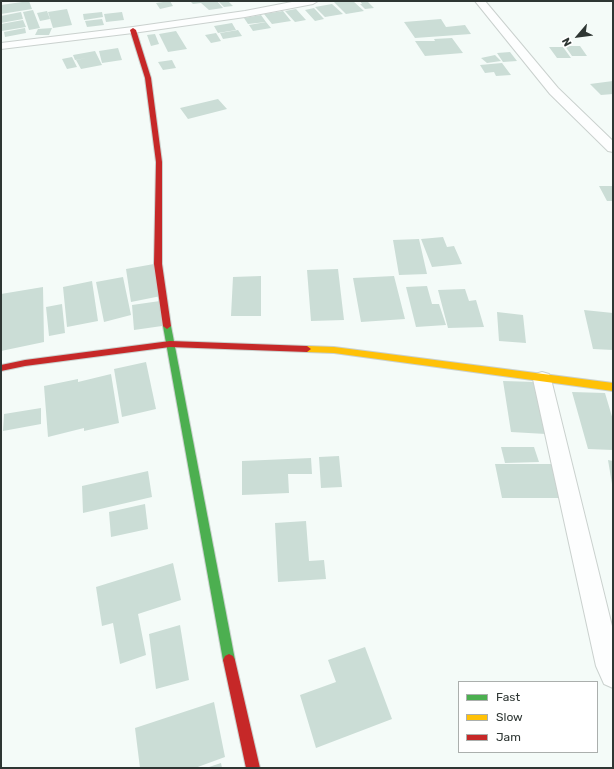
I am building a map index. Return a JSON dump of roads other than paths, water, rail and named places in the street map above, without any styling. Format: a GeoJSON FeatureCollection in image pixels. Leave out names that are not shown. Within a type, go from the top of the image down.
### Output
{"type":"FeatureCollection","features":[{"type":"Feature","properties":{"kind":"street"},"geometry":{"type":"LineString","coordinates":[[1,46],[133,30],[245,14],[313,1]]}},
{"type":"Feature","properties":{"kind":"street"},"geometry":{"type":"LineString","coordinates":[[480,1],[554,91],[613,148]]}},
{"type":"Feature","properties":{"kind":"street"},"geometry":{"type":"LineString","coordinates":[[133,30],[148,78],[159,162],[158,264],[170,344],[234,686],[253,768]]}},
{"type":"Feature","properties":{"kind":"street"},"geometry":{"type":"LineString","coordinates":[[1,368],[25,363],[170,344],[334,350],[613,388]]}},
{"type":"Feature","properties":{"kind":"street"},"geometry":{"type":"LineString","coordinates":[[542,379],[609,666],[613,675]]}}]}
